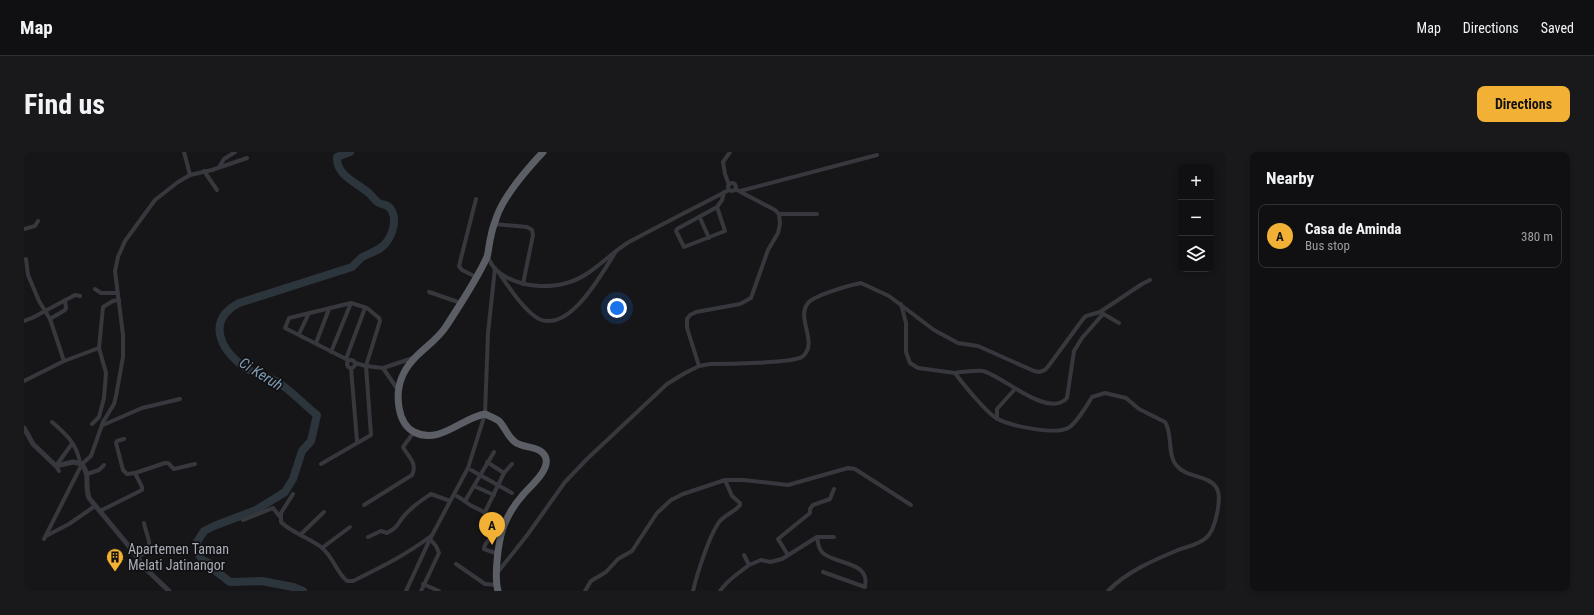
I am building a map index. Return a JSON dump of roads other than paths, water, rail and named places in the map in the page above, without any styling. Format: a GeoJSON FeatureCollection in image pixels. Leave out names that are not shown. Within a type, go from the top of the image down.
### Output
{"type":"FeatureCollection","features":[{"type":"Feature","properties":{"kind":"highway"},"geometry":{"type":"LineString","coordinates":[[497,588],[496,574],[498,554],[503,528],[521,496],[538,478],[546,464],[546,460],[541,451],[517,444],[508,435],[498,420],[485,414],[473,417],[437,435],[424,436],[414,432],[403,422],[398,391],[402,377],[414,357],[443,332],[461,303],[487,256],[494,224],[502,204],[543,152]]}},
{"type":"Feature","properties":{"kind":"street"},"geometry":{"type":"LineString","coordinates":[[184,152],[190,174]]}},
{"type":"Feature","properties":{"kind":"street"},"geometry":{"type":"LineString","coordinates":[[218,168],[224,159],[235,152]]}},
{"type":"Feature","properties":{"kind":"street"},"geometry":{"type":"LineString","coordinates":[[729,190],[729,184],[725,174],[723,162],[730,152]]}},
{"type":"Feature","properties":{"kind":"street"},"geometry":{"type":"LineString","coordinates":[[740,191],[877,155]]}},
{"type":"Feature","properties":{"kind":"street"},"geometry":{"type":"LineString","coordinates":[[95,506],[45,538],[81,464],[91,456],[103,425],[114,404],[123,357],[123,335],[115,271],[118,257],[125,241],[155,200],[190,174],[218,168],[248,158]]}},
{"type":"Feature","properties":{"kind":"street"},"geometry":{"type":"LineString","coordinates":[[204,171],[217,190]]}},
{"type":"Feature","properties":{"kind":"street"},"geometry":{"type":"LineString","coordinates":[[729,184],[734,184],[735,189]]}},
{"type":"Feature","properties":{"kind":"street"},"geometry":{"type":"LineString","coordinates":[[494,268],[506,277],[522,284],[548,286],[560,285],[576,280],[588,273],[617,249],[665,222],[724,192],[729,190],[733,191],[735,189],[764,204],[779,214],[818,214]]}},
{"type":"Feature","properties":{"kind":"street"},"geometry":{"type":"LineString","coordinates":[[717,208],[726,231],[684,247],[676,231],[677,228],[700,218],[717,208],[722,200],[724,192]]}},
{"type":"Feature","properties":{"kind":"street"},"geometry":{"type":"LineString","coordinates":[[476,199],[459,266],[462,270],[476,278]]}},
{"type":"Feature","properties":{"kind":"street"},"geometry":{"type":"LineString","coordinates":[[699,366],[687,328],[687,319],[690,315],[696,312],[740,304],[751,298],[768,250],[778,233],[780,224],[779,214]]}},
{"type":"Feature","properties":{"kind":"street"},"geometry":{"type":"LineString","coordinates":[[700,218],[709,238]]}},
{"type":"Feature","properties":{"kind":"street"},"geometry":{"type":"LineString","coordinates":[[24,229],[35,226],[38,221]]}},
{"type":"Feature","properties":{"kind":"street"},"geometry":{"type":"LineString","coordinates":[[494,224],[527,227],[532,230],[533,236],[522,284]]}},
{"type":"Feature","properties":{"kind":"street"},"geometry":{"type":"LineString","coordinates":[[487,256],[494,268],[527,310],[540,319],[547,321],[567,315],[583,300],[617,249]]}},
{"type":"Feature","properties":{"kind":"street"},"geometry":{"type":"LineString","coordinates":[[26,259],[28,275],[50,319],[64,361]]}},
{"type":"Feature","properties":{"kind":"street"},"geometry":{"type":"LineString","coordinates":[[406,591],[430,539],[468,468],[485,414],[488,333],[494,268]]}},
{"type":"Feature","properties":{"kind":"street"},"geometry":{"type":"LineString","coordinates":[[901,304],[906,323],[906,352],[910,363],[918,368],[955,373],[983,372],[990,374],[1015,389],[1050,404],[1065,400],[1067,398],[1074,352],[1082,338],[1101,313],[1150,280]]}},
{"type":"Feature","properties":{"kind":"street"},"geometry":{"type":"LineString","coordinates":[[496,574],[528,534],[565,482],[587,459],[667,384],[699,366],[710,364],[786,360],[801,357],[805,353],[808,344],[804,315],[807,304],[818,297],[861,283],[889,296],[934,330],[958,343],[978,346],[1027,369],[1039,372],[1045,370],[1086,316],[1101,313],[1119,323]]}},
{"type":"Feature","properties":{"kind":"street"},"geometry":{"type":"LineString","coordinates":[[95,289],[101,293],[117,293]]}},
{"type":"Feature","properties":{"kind":"street"},"geometry":{"type":"LineString","coordinates":[[429,292],[461,303]]}},
{"type":"Feature","properties":{"kind":"street"},"geometry":{"type":"LineString","coordinates":[[24,321],[64,300],[76,295],[80,296]]}},
{"type":"Feature","properties":{"kind":"street"},"geometry":{"type":"LineString","coordinates":[[50,319],[65,310],[64,300]]}},
{"type":"Feature","properties":{"kind":"street"},"geometry":{"type":"LineString","coordinates":[[92,424],[99,416],[104,398],[106,373],[99,348],[103,307],[113,301],[119,300]]}},
{"type":"Feature","properties":{"kind":"street"},"geometry":{"type":"LineString","coordinates":[[321,464],[372,433],[366,366],[380,321],[365,308],[351,303],[289,318],[286,328],[347,360],[352,360],[355,363],[366,366],[383,368],[414,357]]}},
{"type":"Feature","properties":{"kind":"street"},"geometry":{"type":"LineString","coordinates":[[331,352],[351,303]]}},
{"type":"Feature","properties":{"kind":"street"},"geometry":{"type":"LineString","coordinates":[[357,442],[351,368],[347,366],[347,360],[365,308]]}},
{"type":"Feature","properties":{"kind":"street"},"geometry":{"type":"LineString","coordinates":[[316,343],[329,309]]}},
{"type":"Feature","properties":{"kind":"street"},"geometry":{"type":"LineString","coordinates":[[299,334],[309,313]]}},
{"type":"Feature","properties":{"kind":"street"},"geometry":{"type":"LineString","coordinates":[[24,381],[64,361],[99,348]]}},
{"type":"Feature","properties":{"kind":"street"},"geometry":{"type":"LineString","coordinates":[[351,368],[354,367],[355,363]]}},
{"type":"Feature","properties":{"kind":"street"},"geometry":{"type":"LineString","coordinates":[[383,368],[398,391]]}},
{"type":"Feature","properties":{"kind":"street"},"geometry":{"type":"LineString","coordinates":[[955,373],[988,412],[997,419],[1019,426],[1051,431],[1059,431],[1071,426],[1095,395],[1105,393],[1126,398],[1139,409],[1165,422],[1169,431],[1175,464],[1187,473],[1211,482],[1216,486],[1219,498],[1218,513],[1208,538],[1149,563],[1117,582],[1108,591]]}},
{"type":"Feature","properties":{"kind":"street"},"geometry":{"type":"LineString","coordinates":[[997,419],[997,409],[1015,389]]}},
{"type":"Feature","properties":{"kind":"street"},"geometry":{"type":"LineString","coordinates":[[103,425],[142,408],[180,399]]}},
{"type":"Feature","properties":{"kind":"street"},"geometry":{"type":"LineString","coordinates":[[52,422],[70,439],[74,445],[81,464],[87,474],[86,491],[89,498],[146,569],[169,591]]}},
{"type":"Feature","properties":{"kind":"street"},"geometry":{"type":"LineString","coordinates":[[24,428],[33,444],[56,466],[59,471]]}},
{"type":"Feature","properties":{"kind":"street"},"geometry":{"type":"LineString","coordinates":[[364,506],[412,476],[414,471],[413,463],[403,447],[414,432]]}},
{"type":"Feature","properties":{"kind":"street"},"geometry":{"type":"LineString","coordinates":[[124,439],[117,441],[116,443],[123,470],[127,474],[135,473],[165,463],[168,463],[174,469],[195,464]]}},
{"type":"Feature","properties":{"kind":"street"},"geometry":{"type":"LineString","coordinates":[[56,466],[71,445]]}},
{"type":"Feature","properties":{"kind":"street"},"geometry":{"type":"LineString","coordinates":[[465,501],[494,452]]}},
{"type":"Feature","properties":{"kind":"street"},"geometry":{"type":"LineString","coordinates":[[56,466],[73,462],[81,464]]}},
{"type":"Feature","properties":{"kind":"street"},"geometry":{"type":"LineString","coordinates":[[487,462],[504,473]]}},
{"type":"Feature","properties":{"kind":"street"},"geometry":{"type":"LineString","coordinates":[[485,512],[504,473],[512,464]]}},
{"type":"Feature","properties":{"kind":"street"},"geometry":{"type":"LineString","coordinates":[[87,474],[99,470],[104,465]]}},
{"type":"Feature","properties":{"kind":"street"},"geometry":{"type":"LineString","coordinates":[[585,591],[592,581],[606,572],[618,559],[632,551],[657,513],[672,500],[683,494],[725,480],[744,480],[788,485],[848,468],[855,469],[911,505]]}},
{"type":"Feature","properties":{"kind":"street"},"geometry":{"type":"LineString","coordinates":[[472,470],[512,493]]}},
{"type":"Feature","properties":{"kind":"street"},"geometry":{"type":"LineString","coordinates":[[100,511],[142,490],[135,473]]}},
{"type":"Feature","properties":{"kind":"street"},"geometry":{"type":"LineString","coordinates":[[693,591],[717,525],[722,518],[740,505],[740,503],[732,496],[725,480]]}},
{"type":"Feature","properties":{"kind":"street"},"geometry":{"type":"LineString","coordinates":[[474,486],[494,495]]}},
{"type":"Feature","properties":{"kind":"street"},"geometry":{"type":"LineString","coordinates":[[788,555],[778,539],[810,513],[810,509],[813,505],[830,499],[834,489]]}},
{"type":"Feature","properties":{"kind":"street"},"geometry":{"type":"LineString","coordinates":[[280,517],[284,507],[293,494]]}},
{"type":"Feature","properties":{"kind":"street"},"geometry":{"type":"LineString","coordinates":[[368,537],[381,531],[387,533],[397,528],[403,516],[416,504],[431,494],[450,501]]}},
{"type":"Feature","properties":{"kind":"street"},"geometry":{"type":"LineString","coordinates":[[457,496],[490,515],[494,528],[493,533],[484,546],[484,549],[498,554]]}},
{"type":"Feature","properties":{"kind":"street"},"geometry":{"type":"LineString","coordinates":[[243,520],[273,508],[280,517],[281,522],[286,527],[322,548],[332,559],[347,581],[353,581],[411,551],[433,535]]}},
{"type":"Feature","properties":{"kind":"street"},"geometry":{"type":"LineString","coordinates":[[300,535],[324,512]]}},
{"type":"Feature","properties":{"kind":"street"},"geometry":{"type":"LineString","coordinates":[[136,557],[144,554],[150,547],[144,523]]}},
{"type":"Feature","properties":{"kind":"street"},"geometry":{"type":"LineString","coordinates":[[322,548],[350,527]]}},
{"type":"Feature","properties":{"kind":"street"},"geometry":{"type":"LineString","coordinates":[[817,537],[821,552],[834,559],[852,564],[858,568],[864,577],[865,587],[823,572]]}},
{"type":"Feature","properties":{"kind":"street"},"geometry":{"type":"LineString","coordinates":[[720,591],[723,586],[734,576],[749,565],[761,560],[775,562],[817,537],[834,537]]}},
{"type":"Feature","properties":{"kind":"street"},"geometry":{"type":"LineString","coordinates":[[421,591],[439,553],[436,546],[430,539]]}},
{"type":"Feature","properties":{"kind":"street"},"geometry":{"type":"LineString","coordinates":[[744,555],[749,565]]}},
{"type":"Feature","properties":{"kind":"street"},"geometry":{"type":"LineString","coordinates":[[456,564],[485,584],[497,588]]}},
{"type":"Feature","properties":{"kind":"street"},"geometry":{"type":"LineString","coordinates":[[423,584],[439,591]]}},
{"type":"Feature","properties":{"kind":"waterway","name":"Ci Keruh"},"geometry":{"type":"LineString","coordinates":[[303,591],[293,587],[262,581],[230,582],[217,572],[209,563],[202,560],[197,551],[197,542],[204,531],[256,510],[285,492],[293,479],[302,451],[311,441],[317,415],[279,383],[247,369],[235,359],[223,343],[220,334],[220,326],[223,317],[229,310],[239,303],[352,267],[361,258],[379,249],[388,240],[394,226],[394,217],[390,208],[380,204],[340,169],[337,157],[350,152]]}},
{"type":"Feature","properties":{"kind":"place","name":"Casa de Aminda"},"geometry":{"type":"Point","coordinates":[492,545]}},
{"type":"Feature","properties":{"kind":"place","name":"Apartemen Taman Melati Jatinangor"},"geometry":{"type":"Point","coordinates":[115,572]}}]}
